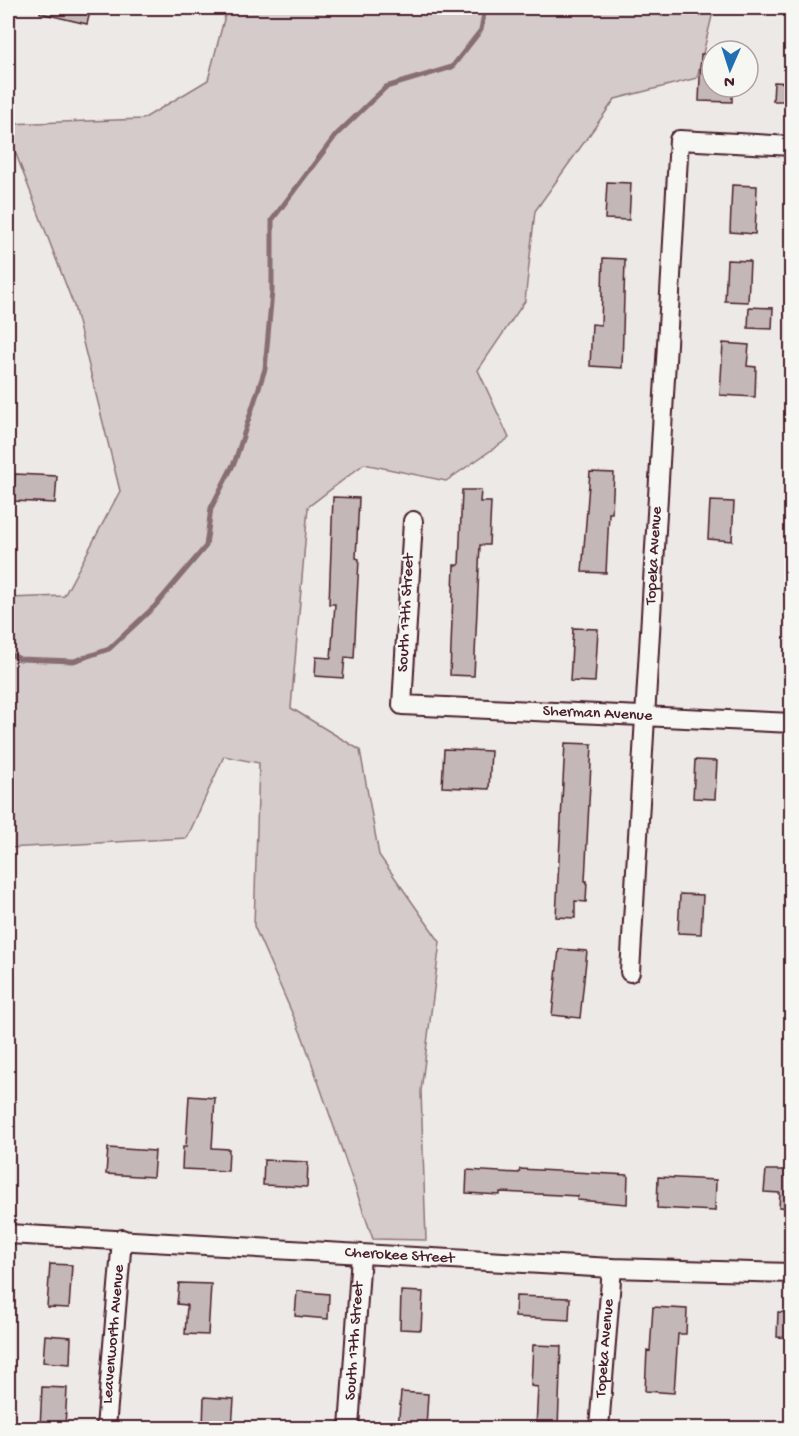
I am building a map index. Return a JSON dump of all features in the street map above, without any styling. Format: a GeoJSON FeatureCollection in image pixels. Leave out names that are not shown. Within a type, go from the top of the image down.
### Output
{"type":"FeatureCollection","features":[{"type":"Feature","properties":{"kind":"street","name":"Topeka Avenue"},"geometry":{"type":"LineString","coordinates":[[630,972],[679,140],[792,146]]}},
{"type":"Feature","properties":{"kind":"street","name":"South 17th Street"},"geometry":{"type":"LineString","coordinates":[[402,705],[413,521]]}},
{"type":"Feature","properties":{"kind":"street","name":"Sherman Avenue"},"geometry":{"type":"LineString","coordinates":[[402,705],[792,723]]}},
{"type":"Feature","properties":{"kind":"street","name":"Cherokee Street"},"geometry":{"type":"LineString","coordinates":[[8,1234],[612,1268],[792,1273]]}},
{"type":"Feature","properties":{"kind":"street","name":"Leavenworth Avenue"},"geometry":{"type":"LineString","coordinates":[[106,1428],[122,1239]]}},
{"type":"Feature","properties":{"kind":"street","name":"South 17th Street"},"geometry":{"type":"LineString","coordinates":[[349,1428],[361,1255]]}},
{"type":"Feature","properties":{"kind":"street","name":"Topeka Avenue"},"geometry":{"type":"LineString","coordinates":[[599,1428],[612,1268]]}},
{"type":"Feature","properties":{"kind":"shaded area"},"geometry":{"type":"Polygon","coordinates":[[[227,8],[714,8],[706,39],[700,39],[700,66],[697,78],[615,99],[535,211],[525,301],[478,370],[509,438],[446,481],[364,464],[308,507],[291,708],[360,750],[379,855],[440,942],[421,1091],[426,1240],[373,1239],[303,1038],[254,926],[259,763],[224,756],[187,838],[8,848],[8,598],[64,596],[120,491],[74,306],[8,133],[8,124],[143,119],[208,80],[227,8]]]}},
{"type":"Feature","properties":{"kind":"building"},"geometry":{"type":"Polygon","coordinates":[[[41,8],[91,8],[87,24],[40,13],[41,8]]]}},
{"type":"Feature","properties":{"kind":"building"},"geometry":{"type":"Polygon","coordinates":[[[700,78],[700,99],[732,99],[732,102],[699,101],[700,78]]]}},
{"type":"Feature","properties":{"kind":"building"},"geometry":{"type":"Polygon","coordinates":[[[774,82],[792,83],[792,101],[773,101],[774,82]]]}},
{"type":"Feature","properties":{"kind":"building"},"geometry":{"type":"Polygon","coordinates":[[[607,182],[631,183],[629,220],[605,219],[607,182]]]}},
{"type":"Feature","properties":{"kind":"building"},"geometry":{"type":"Polygon","coordinates":[[[732,185],[757,186],[755,234],[730,232],[732,185]]]}},
{"type":"Feature","properties":{"kind":"building"},"geometry":{"type":"Polygon","coordinates":[[[603,258],[625,259],[622,368],[590,366],[592,324],[601,325],[603,258]]]}},
{"type":"Feature","properties":{"kind":"building"},"geometry":{"type":"Polygon","coordinates":[[[727,260],[750,261],[748,302],[725,301],[727,260]]]}},
{"type":"Feature","properties":{"kind":"building"},"geometry":{"type":"Polygon","coordinates":[[[749,307],[773,308],[772,329],[748,328],[749,307]]]}},
{"type":"Feature","properties":{"kind":"building"},"geometry":{"type":"Polygon","coordinates":[[[723,343],[749,345],[747,366],[756,367],[755,397],[720,395],[723,343]]]}},
{"type":"Feature","properties":{"kind":"building"},"geometry":{"type":"Polygon","coordinates":[[[590,472],[614,473],[606,573],[582,572],[590,472]]]}},
{"type":"Feature","properties":{"kind":"building"},"geometry":{"type":"Polygon","coordinates":[[[15,474],[57,476],[55,503],[13,501],[15,474]]]}},
{"type":"Feature","properties":{"kind":"building"},"geometry":{"type":"Polygon","coordinates":[[[462,490],[481,490],[480,502],[491,502],[489,545],[480,545],[474,676],[450,675],[454,565],[459,565],[462,490]]]}},
{"type":"Feature","properties":{"kind":"building"},"geometry":{"type":"Polygon","coordinates":[[[333,497],[359,498],[356,558],[359,559],[354,658],[345,657],[343,678],[315,676],[316,657],[331,658],[335,604],[329,604],[333,497]]]}},
{"type":"Feature","properties":{"kind":"building"},"geometry":{"type":"Polygon","coordinates":[[[710,501],[734,502],[732,541],[708,539],[710,501]]]}},
{"type":"Feature","properties":{"kind":"building"},"geometry":{"type":"Polygon","coordinates":[[[573,628],[598,629],[595,682],[570,681],[573,628]]]}},
{"type":"Feature","properties":{"kind":"building"},"geometry":{"type":"Polygon","coordinates":[[[565,743],[592,744],[586,902],[575,901],[575,918],[556,917],[565,743]]]}},
{"type":"Feature","properties":{"kind":"building"},"geometry":{"type":"Polygon","coordinates":[[[444,749],[491,751],[489,789],[442,787],[444,749]]]}},
{"type":"Feature","properties":{"kind":"building"},"geometry":{"type":"Polygon","coordinates":[[[695,760],[717,761],[715,799],[693,798],[695,760]]]}},
{"type":"Feature","properties":{"kind":"building"},"geometry":{"type":"Polygon","coordinates":[[[680,894],[703,895],[701,934],[678,933],[680,894]]]}},
{"type":"Feature","properties":{"kind":"building"},"geometry":{"type":"Polygon","coordinates":[[[559,949],[587,951],[580,1018],[552,1015],[559,949]]]}},
{"type":"Feature","properties":{"kind":"building"},"geometry":{"type":"Polygon","coordinates":[[[189,1096],[215,1098],[212,1148],[229,1149],[228,1171],[182,1169],[183,1147],[186,1147],[189,1096]]]}},
{"type":"Feature","properties":{"kind":"building"},"geometry":{"type":"Polygon","coordinates":[[[108,1148],[155,1151],[153,1177],[106,1174],[108,1148]]]}},
{"type":"Feature","properties":{"kind":"building"},"geometry":{"type":"Polygon","coordinates":[[[264,1160],[308,1162],[307,1187],[263,1185],[264,1160]]]}},
{"type":"Feature","properties":{"kind":"building"},"geometry":{"type":"Polygon","coordinates":[[[520,1169],[628,1175],[627,1204],[577,1200],[578,1196],[500,1192],[500,1195],[466,1193],[467,1170],[519,1173],[520,1169]]]}},
{"type":"Feature","properties":{"kind":"building"},"geometry":{"type":"Polygon","coordinates":[[[766,1170],[792,1170],[792,1208],[779,1207],[780,1193],[764,1192],[766,1170]]]}},
{"type":"Feature","properties":{"kind":"building"},"geometry":{"type":"Polygon","coordinates":[[[658,1177],[716,1180],[715,1211],[657,1208],[658,1177]]]}},
{"type":"Feature","properties":{"kind":"building"},"geometry":{"type":"Polygon","coordinates":[[[50,1264],[72,1265],[69,1308],[47,1307],[50,1264]]]}},
{"type":"Feature","properties":{"kind":"building"},"geometry":{"type":"Polygon","coordinates":[[[179,1283],[211,1284],[208,1335],[185,1334],[187,1305],[177,1304],[179,1283]]]}},
{"type":"Feature","properties":{"kind":"building"},"geometry":{"type":"Polygon","coordinates":[[[297,1291],[329,1294],[328,1319],[295,1316],[297,1291]]]}},
{"type":"Feature","properties":{"kind":"building"},"geometry":{"type":"Polygon","coordinates":[[[401,1291],[423,1292],[421,1330],[400,1329],[401,1291]]]}},
{"type":"Feature","properties":{"kind":"building"},"geometry":{"type":"Polygon","coordinates":[[[516,1296],[570,1298],[569,1320],[515,1317],[516,1296]]]}},
{"type":"Feature","properties":{"kind":"building"},"geometry":{"type":"Polygon","coordinates":[[[653,1307],[687,1309],[686,1334],[678,1334],[674,1393],[645,1391],[647,1350],[650,1351],[653,1307]]]}},
{"type":"Feature","properties":{"kind":"building"},"geometry":{"type":"Polygon","coordinates":[[[778,1312],[792,1313],[792,1338],[777,1337],[778,1312]]]}},
{"type":"Feature","properties":{"kind":"building"},"geometry":{"type":"Polygon","coordinates":[[[45,1335],[71,1337],[70,1364],[43,1362],[45,1335]]]}},
{"type":"Feature","properties":{"kind":"building"},"geometry":{"type":"Polygon","coordinates":[[[533,1345],[561,1346],[558,1428],[536,1428],[538,1387],[531,1386],[533,1345]]]}},
{"type":"Feature","properties":{"kind":"building"},"geometry":{"type":"Polygon","coordinates":[[[42,1387],[67,1388],[65,1428],[40,1428],[42,1387]]]}},
{"type":"Feature","properties":{"kind":"building"},"geometry":{"type":"Polygon","coordinates":[[[401,1392],[428,1394],[426,1428],[398,1428],[401,1392]]]}},
{"type":"Feature","properties":{"kind":"building"},"geometry":{"type":"Polygon","coordinates":[[[204,1397],[234,1399],[232,1428],[203,1428],[204,1397]]]}},
{"type":"Feature","properties":{"kind":"waterway"},"geometry":{"type":"LineString","coordinates":[[8,653],[20,659],[74,661],[109,649],[155,606],[206,546],[211,508],[235,461],[265,369],[272,291],[272,220],[336,135],[386,87],[452,67],[481,30],[485,8]]}}]}
